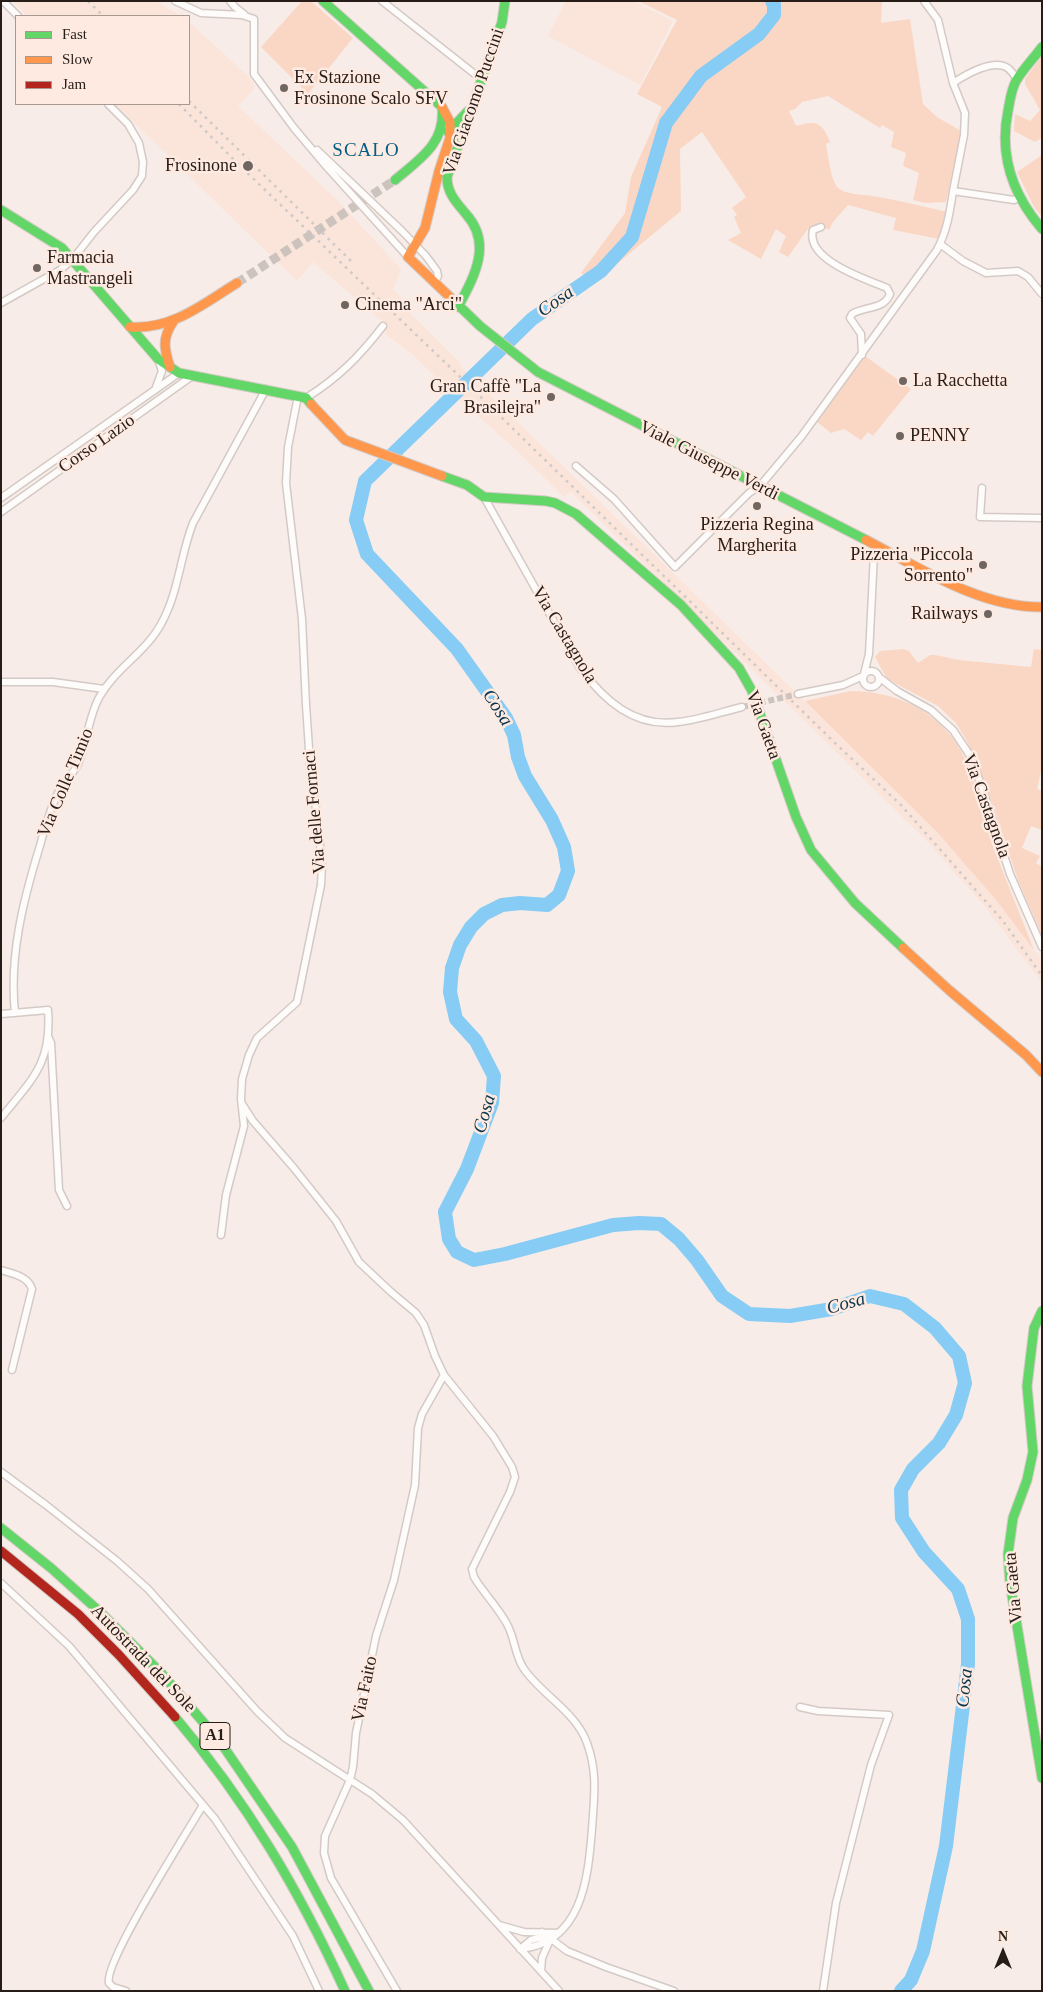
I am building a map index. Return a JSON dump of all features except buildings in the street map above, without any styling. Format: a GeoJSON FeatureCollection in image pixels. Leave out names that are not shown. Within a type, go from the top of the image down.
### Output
{"type":"FeatureCollection","features":[{"type":"Feature","properties":{"kind":"main road"},"geometry":{"type":"LineString","coordinates":[[323,1],[453,116],[465,114]]}},
{"type":"Feature","properties":{"kind":"main road","name":"Via Giacomo Puccini"},"geometry":{"type":"LineString","coordinates":[[458,307],[476,269],[480,253],[479,237],[475,224],[453,200],[446,183],[448,171],[464,127],[465,114],[481,79],[502,22],[505,1]]}},
{"type":"Feature","properties":{"kind":"main road"},"geometry":{"type":"LineString","coordinates":[[1042,47],[1017,79],[1006,114],[1004,132],[1008,167],[1019,198],[1032,219],[1042,230]]}},
{"type":"Feature","properties":{"kind":"main road"},"geometry":{"type":"LineString","coordinates":[[408,257],[414,243],[429,219],[439,170],[450,138],[448,116],[442,107]]}},
{"type":"Feature","properties":{"kind":"main road"},"geometry":{"type":"LineString","coordinates":[[436,142],[445,118],[442,107]]}},
{"type":"Feature","properties":{"kind":"main road"},"geometry":{"type":"LineString","coordinates":[[395,180],[465,114]]}},
{"type":"Feature","properties":{"kind":"main road"},"geometry":{"type":"LineString","coordinates":[[1,210],[62,248],[158,359],[179,373],[302,397]]}},
{"type":"Feature","properties":{"kind":"main road","name":"Viale Giuseppe Verdi"},"geometry":{"type":"LineString","coordinates":[[408,257],[458,307],[522,361],[538,372],[947,581],[995,602],[1032,608],[1042,606]]}},
{"type":"Feature","properties":{"kind":"main road"},"geometry":{"type":"LineString","coordinates":[[130,327],[155,328],[174,321],[237,283]]}},
{"type":"Feature","properties":{"kind":"main road"},"geometry":{"type":"LineString","coordinates":[[146,346],[163,338],[174,321]]}},
{"type":"Feature","properties":{"kind":"main road"},"geometry":{"type":"LineString","coordinates":[[146,346],[155,328]]}},
{"type":"Feature","properties":{"kind":"main road"},"geometry":{"type":"LineString","coordinates":[[163,338],[170,367]]}},
{"type":"Feature","properties":{"kind":"main road","name":"Via Gaeta"},"geometry":{"type":"LineString","coordinates":[[302,397],[336,433],[356,446],[467,485],[484,496],[546,501],[555,503],[576,514],[681,605],[739,668],[752,691],[796,817],[811,850],[855,903],[949,990],[1026,1055],[1042,1072]]}},
{"type":"Feature","properties":{"kind":"main road","name":"Via Gaeta"},"geometry":{"type":"LineString","coordinates":[[1042,1311],[1034,1328],[1027,1386],[1033,1452],[1027,1480],[1013,1518],[1008,1554],[1010,1583],[1042,1778]]}},
{"type":"Feature","properties":{"kind":"main road","name":"Autostrada del Sole"},"geometry":{"type":"LineString","coordinates":[[1,1528],[100,1612],[162,1674],[221,1743],[292,1848],[368,1991]]}},
{"type":"Feature","properties":{"kind":"main road","name":"Autostrada del Sole"},"geometry":{"type":"LineString","coordinates":[[1,1551],[76,1612],[144,1680],[211,1759],[258,1827],[299,1895],[332,1958],[345,1991]]}},
{"type":"Feature","properties":{"kind":"street"},"geometry":{"type":"LineString","coordinates":[[3,1],[17,15]]}},
{"type":"Feature","properties":{"kind":"street"},"geometry":{"type":"LineString","coordinates":[[175,1],[201,13],[247,16]]}},
{"type":"Feature","properties":{"kind":"street"},"geometry":{"type":"LineString","coordinates":[[382,1],[481,79]]}},
{"type":"Feature","properties":{"kind":"street"},"geometry":{"type":"LineString","coordinates":[[576,466],[614,499],[675,567],[749,493],[760,486],[801,437],[862,355],[940,244],[948,223],[964,135],[965,113],[952,83],[938,20],[924,1]]}},
{"type":"Feature","properties":{"kind":"street"},"geometry":{"type":"LineString","coordinates":[[227,15],[231,2]]}},
{"type":"Feature","properties":{"kind":"street"},"geometry":{"type":"LineString","coordinates":[[231,2],[234,8],[254,19],[254,74],[294,128],[337,179],[408,257]]}},
{"type":"Feature","properties":{"kind":"street"},"geometry":{"type":"LineString","coordinates":[[952,83],[967,74],[996,65],[1009,68],[1017,79]]}},
{"type":"Feature","properties":{"kind":"street"},"geometry":{"type":"LineString","coordinates":[[1,303],[60,270],[72,260],[94,232],[134,190],[142,176],[143,162],[139,143],[128,124],[109,105]]}},
{"type":"Feature","properties":{"kind":"street"},"geometry":{"type":"LineString","coordinates":[[294,128],[414,243],[437,271],[438,276],[434,283]]}},
{"type":"Feature","properties":{"kind":"street"},"geometry":{"type":"LineString","coordinates":[[953,192],[1014,200],[1019,198]]}},
{"type":"Feature","properties":{"kind":"street"},"geometry":{"type":"LineString","coordinates":[[821,227],[813,230],[812,236],[829,262],[887,288],[890,294],[882,304],[852,314],[850,318],[861,334],[862,355]]}},
{"type":"Feature","properties":{"kind":"street"},"geometry":{"type":"LineString","coordinates":[[940,244],[964,261],[986,273],[1018,271],[1028,277],[1042,294]]}},
{"type":"Feature","properties":{"kind":"street"},"geometry":{"type":"LineString","coordinates":[[302,397],[338,377],[357,358],[383,326]]}},
{"type":"Feature","properties":{"kind":"street"},"geometry":{"type":"LineString","coordinates":[[154,390],[160,380],[162,371],[158,359]]}},
{"type":"Feature","properties":{"kind":"street","name":"Corso Lazio"},"geometry":{"type":"LineString","coordinates":[[1,498],[179,373]]}},
{"type":"Feature","properties":{"kind":"street","name":"Corso Lazio"},"geometry":{"type":"LineString","coordinates":[[1,512],[192,376]]}},
{"type":"Feature","properties":{"kind":"street","name":"Via Colle Timio"},"geometry":{"type":"LineString","coordinates":[[15,1012],[13,1000],[18,928],[29,879],[56,797],[65,779],[77,765],[99,697],[104,689],[151,639],[161,625],[170,606],[178,581],[193,523],[266,389]]}},
{"type":"Feature","properties":{"kind":"street","name":"Via delle Fornaci"},"geometry":{"type":"LineString","coordinates":[[221,1235],[226,1195],[244,1126],[242,1079],[249,1055],[257,1038],[297,1002],[321,885],[322,865],[318,815],[311,778],[302,619],[286,483],[288,447],[302,397]]}},
{"type":"Feature","properties":{"kind":"street"},"geometry":{"type":"LineString","coordinates":[[982,488],[980,517],[1042,518]]}},
{"type":"Feature","properties":{"kind":"street","name":"Via Castagnola"},"geometry":{"type":"LineString","coordinates":[[484,496],[580,668],[597,691],[623,711],[649,721],[677,723],[742,707]]}},
{"type":"Feature","properties":{"kind":"street"},"geometry":{"type":"LineString","coordinates":[[866,686],[863,681],[869,654],[874,554],[877,546]]}},
{"type":"Feature","properties":{"kind":"street"},"geometry":{"type":"LineString","coordinates":[[869,654],[879,676],[879,684],[875,687]]}},
{"type":"Feature","properties":{"kind":"street"},"geometry":{"type":"LineString","coordinates":[[843,685],[870,671],[897,691]]}},
{"type":"Feature","properties":{"kind":"street"},"geometry":{"type":"LineString","coordinates":[[1,682],[53,682],[104,689]]}},
{"type":"Feature","properties":{"kind":"street"},"geometry":{"type":"LineString","coordinates":[[798,694],[843,685],[875,687],[897,691]]}},
{"type":"Feature","properties":{"kind":"street","name":"Via Castagnola"},"geometry":{"type":"LineString","coordinates":[[897,691],[931,710],[953,730],[969,754],[982,787],[1010,874],[1042,947]]}},
{"type":"Feature","properties":{"kind":"street"},"geometry":{"type":"LineString","coordinates":[[1,1014],[48,1010],[48,1036],[40,1068],[1,1118]]}},
{"type":"Feature","properties":{"kind":"street"},"geometry":{"type":"LineString","coordinates":[[48,1036],[51,1043],[59,1190],[67,1206]]}},
{"type":"Feature","properties":{"kind":"street"},"geometry":{"type":"LineString","coordinates":[[242,1104],[253,1121],[336,1221],[359,1262],[416,1313],[424,1325],[444,1375],[493,1436],[512,1467],[515,1477],[510,1492],[472,1568],[474,1577],[509,1628],[516,1654],[523,1668],[572,1718],[587,1742],[596,1790],[584,1887],[578,1905],[569,1923],[558,1933],[538,1946],[520,1949]]}},
{"type":"Feature","properties":{"kind":"street"},"geometry":{"type":"LineString","coordinates":[[1,1270],[26,1279],[32,1289],[12,1370]]}},
{"type":"Feature","properties":{"kind":"street","name":"Via Faito"},"geometry":{"type":"LineString","coordinates":[[397,1991],[331,1878],[324,1852],[325,1836],[350,1780],[353,1767],[356,1733],[376,1636],[394,1580],[415,1485],[418,1428],[422,1414],[444,1375]]}},
{"type":"Feature","properties":{"kind":"street"},"geometry":{"type":"LineString","coordinates":[[1,1472],[117,1560],[148,1589],[257,1712],[285,1738],[372,1794],[403,1820],[559,1991]]}},
{"type":"Feature","properties":{"kind":"street"},"geometry":{"type":"LineString","coordinates":[[1,1583],[69,1646],[215,1819],[284,1921],[320,1991]]}},
{"type":"Feature","properties":{"kind":"street"},"geometry":{"type":"LineString","coordinates":[[800,1707],[818,1711],[889,1715],[872,1765],[836,1904],[823,1991]]}},
{"type":"Feature","properties":{"kind":"street"},"geometry":{"type":"LineString","coordinates":[[126,1991],[110,1989],[109,1974],[130,1926],[203,1806]]}},
{"type":"Feature","properties":{"kind":"street"},"geometry":{"type":"LineString","coordinates":[[498,1925],[548,1939],[567,1951],[674,1991]]}},
{"type":"Feature","properties":{"kind":"street"},"geometry":{"type":"LineString","coordinates":[[558,1933],[556,1940],[559,1946]]}},
{"type":"Feature","properties":{"kind":"street"},"geometry":{"type":"LineString","coordinates":[[541,1972],[542,1958],[548,1939]]}},
{"type":"Feature","properties":{"kind":"shaded area"},"geometry":{"type":"Polygon","coordinates":[[[13,1],[157,1],[178,15],[26,15],[13,1]]]}},
{"type":"Feature","properties":{"kind":"shaded area"},"geometry":{"type":"Polygon","coordinates":[[[302,1],[312,2],[353,38],[308,94],[261,47],[302,1]]]}},
{"type":"Feature","properties":{"kind":"shaded area"},"geometry":{"type":"Polygon","coordinates":[[[566,1],[634,1],[673,21],[640,85],[548,36],[566,1]]]}},
{"type":"Feature","properties":{"kind":"shaded area"},"geometry":{"type":"Polygon","coordinates":[[[638,1],[882,1],[881,23],[910,19],[923,104],[937,117],[961,131],[946,202],[925,203],[913,200],[919,173],[903,166],[906,153],[891,147],[894,132],[882,125],[880,128],[828,96],[802,102],[795,109],[789,111],[796,126],[814,123],[824,130],[830,142],[826,144],[833,180],[838,188],[850,193],[891,199],[947,212],[939,239],[893,230],[896,218],[848,205],[833,222],[829,230],[818,224],[807,230],[788,257],[779,252],[786,236],[776,229],[761,259],[728,240],[741,233],[734,217],[737,215],[732,208],[746,197],[702,132],[680,149],[681,211],[594,283],[581,273],[625,213],[631,177],[662,107],[637,94],[677,20],[638,1]]]}},
{"type":"Feature","properties":{"kind":"shaded area"},"geometry":{"type":"Polygon","coordinates":[[[190,23],[250,78],[254,85],[253,90],[238,106],[337,200],[401,269],[393,290],[402,298],[398,301],[460,363],[462,368],[937,832],[996,900],[1042,960],[1042,983],[986,908],[927,841],[570,491],[564,497],[511,445],[463,403],[412,354],[384,333],[387,325],[313,262],[297,281],[116,105],[190,105],[190,23]]]}},
{"type":"Feature","properties":{"kind":"shaded area"},"geometry":{"type":"Polygon","coordinates":[[[1042,56],[1042,138],[1035,142],[1014,131],[1015,114],[1030,121],[1040,110],[1025,84],[1025,79],[1042,56]]]}},
{"type":"Feature","properties":{"kind":"shaded area"},"geometry":{"type":"Polygon","coordinates":[[[1042,155],[1042,217],[1034,207],[1017,172],[1042,155]]]}},
{"type":"Feature","properties":{"kind":"shaded area"},"geometry":{"type":"Polygon","coordinates":[[[865,356],[911,389],[873,436],[868,432],[861,440],[844,429],[831,433],[817,422],[865,356]]]}},
{"type":"Feature","properties":{"kind":"shaded area"},"geometry":{"type":"Polygon","coordinates":[[[903,649],[909,651],[918,663],[930,655],[935,655],[959,660],[1031,667],[1034,649],[1042,650],[1042,767],[1037,789],[1042,791],[1042,830],[1031,826],[1022,848],[1040,856],[1036,863],[1042,867],[1042,935],[1018,880],[987,787],[967,741],[956,723],[938,706],[887,679],[875,657],[880,651],[903,649]]]}},
{"type":"Feature","properties":{"kind":"shaded area"},"geometry":{"type":"Polygon","coordinates":[[[851,691],[884,695],[916,707],[930,715],[953,739],[971,773],[991,840],[1034,950],[996,900],[937,832],[805,701],[851,691]]]}},
{"type":"Feature","properties":{"kind":"waterway","name":"Cosa"},"geometry":{"type":"LineString","coordinates":[[772,1],[774,4],[774,15],[759,34],[701,76],[666,123],[632,237],[601,271],[532,319],[365,481],[356,520],[367,554],[457,649],[506,718],[514,735],[518,757],[525,776],[552,820],[564,847],[568,871],[559,895],[547,905],[520,903],[502,905],[484,914],[471,927],[460,945],[452,968],[450,992],[456,1019],[476,1041],[494,1076],[492,1103],[467,1169],[445,1212],[449,1239],[457,1252],[474,1260],[505,1254],[613,1225],[661,1224],[679,1239],[697,1260],[722,1296],[749,1314],[790,1316],[832,1309],[870,1296],[904,1304],[935,1328],[959,1356],[965,1383],[956,1415],[939,1443],[913,1469],[901,1490],[902,1518],[924,1552],[958,1589],[968,1619],[968,1664],[946,1846],[923,1951],[911,1980],[901,1991]]}},
{"type":"Feature","properties":{"kind":"tunnel"},"geometry":{"type":"LineString","coordinates":[[237,283],[395,180]]}},
{"type":"Feature","properties":{"kind":"tunnel"},"geometry":{"type":"LineString","coordinates":[[742,707],[798,694]]}},
{"type":"Feature","properties":{"kind":"railway"},"geometry":{"type":"LineString","coordinates":[[88,1],[102,15]]}},
{"type":"Feature","properties":{"kind":"railway"},"geometry":{"type":"LineString","coordinates":[[190,102],[351,261]]}},
{"type":"Feature","properties":{"kind":"railway"},"geometry":{"type":"LineString","coordinates":[[180,105],[238,164],[901,805],[1003,921],[1042,976]]}},
{"type":"Feature","properties":{"kind":"traffic: fast"},"geometry":{"type":"LineString","coordinates":[[323,1],[442,107],[440,131],[435,140],[422,157],[395,180]]}},
{"type":"Feature","properties":{"kind":"traffic: fast"},"geometry":{"type":"LineString","coordinates":[[458,307],[475,272],[480,249],[474,225],[453,197],[447,183],[447,177],[502,22],[505,1]]}},
{"type":"Feature","properties":{"kind":"traffic: fast"},"geometry":{"type":"LineString","coordinates":[[1042,47],[1022,72],[1013,88],[1005,143],[1007,159],[1016,188],[1023,202],[1042,229]]}},
{"type":"Feature","properties":{"kind":"traffic: fast"},"geometry":{"type":"LineString","coordinates":[[448,132],[468,111]]}},
{"type":"Feature","properties":{"kind":"traffic: fast"},"geometry":{"type":"LineString","coordinates":[[1,210],[62,248],[158,359],[179,373],[306,398],[311,404]]}},
{"type":"Feature","properties":{"kind":"traffic: fast"},"geometry":{"type":"LineString","coordinates":[[452,299],[480,326],[538,372],[866,540]]}},
{"type":"Feature","properties":{"kind":"traffic: fast"},"geometry":{"type":"LineString","coordinates":[[442,476],[467,485],[484,497],[546,501],[555,503],[576,514],[681,605],[739,668],[752,691],[796,817],[811,850],[855,903],[903,948]]}},
{"type":"Feature","properties":{"kind":"traffic: fast"},"geometry":{"type":"LineString","coordinates":[[1042,1311],[1034,1328],[1027,1386],[1033,1452],[1027,1480],[1013,1518],[1008,1554],[1010,1583],[1042,1778]]}},
{"type":"Feature","properties":{"kind":"traffic: fast"},"geometry":{"type":"LineString","coordinates":[[1,1528],[51,1568],[100,1612],[162,1674],[221,1743],[292,1847],[369,1991]]}},
{"type":"Feature","properties":{"kind":"traffic: fast"},"geometry":{"type":"LineString","coordinates":[[175,1717],[225,1781],[270,1848],[309,1918],[345,1991]]}},
{"type":"Feature","properties":{"kind":"traffic: slow"},"geometry":{"type":"LineString","coordinates":[[442,107],[450,122],[450,138],[439,171],[425,228],[408,257],[452,299]]}},
{"type":"Feature","properties":{"kind":"traffic: slow"},"geometry":{"type":"LineString","coordinates":[[130,327],[145,327],[173,320],[199,307],[237,283]]}},
{"type":"Feature","properties":{"kind":"traffic: slow"},"geometry":{"type":"LineString","coordinates":[[170,367],[165,344],[167,333],[173,322]]}},
{"type":"Feature","properties":{"kind":"traffic: slow"},"geometry":{"type":"LineString","coordinates":[[311,404],[345,440],[442,476]]}},
{"type":"Feature","properties":{"kind":"traffic: slow"},"geometry":{"type":"LineString","coordinates":[[866,540],[929,574],[974,594],[1019,606],[1042,607]]}},
{"type":"Feature","properties":{"kind":"traffic: slow"},"geometry":{"type":"LineString","coordinates":[[903,948],[1026,1055],[1042,1072]]}},
{"type":"Feature","properties":{"kind":"traffic: jam"},"geometry":{"type":"LineString","coordinates":[[1,1551],[78,1614],[119,1655],[175,1717]]}},
{"type":"Feature","properties":{"kind":"place","name":"Ex Stazione Frosinone Scalo SFV"},"geometry":{"type":"Point","coordinates":[284,88]}},
{"type":"Feature","properties":{"kind":"place","name":"Frosinone"},"geometry":{"type":"Point","coordinates":[248,166]}},
{"type":"Feature","properties":{"kind":"place","name":"Farmacia Mastrangeli"},"geometry":{"type":"Point","coordinates":[37,268]}},
{"type":"Feature","properties":{"kind":"place","name":"Cinema \"Arci\""},"geometry":{"type":"Point","coordinates":[345,305]}},
{"type":"Feature","properties":{"kind":"place","name":"La Racchetta"},"geometry":{"type":"Point","coordinates":[903,381]}},
{"type":"Feature","properties":{"kind":"place","name":"Gran Caffè \"La Brasilejra\""},"geometry":{"type":"Point","coordinates":[551,397]}},
{"type":"Feature","properties":{"kind":"place","name":"PENNY"},"geometry":{"type":"Point","coordinates":[900,436]}},
{"type":"Feature","properties":{"kind":"place","name":"Pizzeria Regina Margherita"},"geometry":{"type":"Point","coordinates":[757,506]}},
{"type":"Feature","properties":{"kind":"place","name":"Pizzeria \"Piccola Sorrento\""},"geometry":{"type":"Point","coordinates":[983,565]}},
{"type":"Feature","properties":{"kind":"place","name":"Railways"},"geometry":{"type":"Point","coordinates":[988,614]}},
{"type":"Feature","properties":{"kind":"district","name":"SCALO"},"geometry":{"type":"Point","coordinates":[366,151]}}]}
